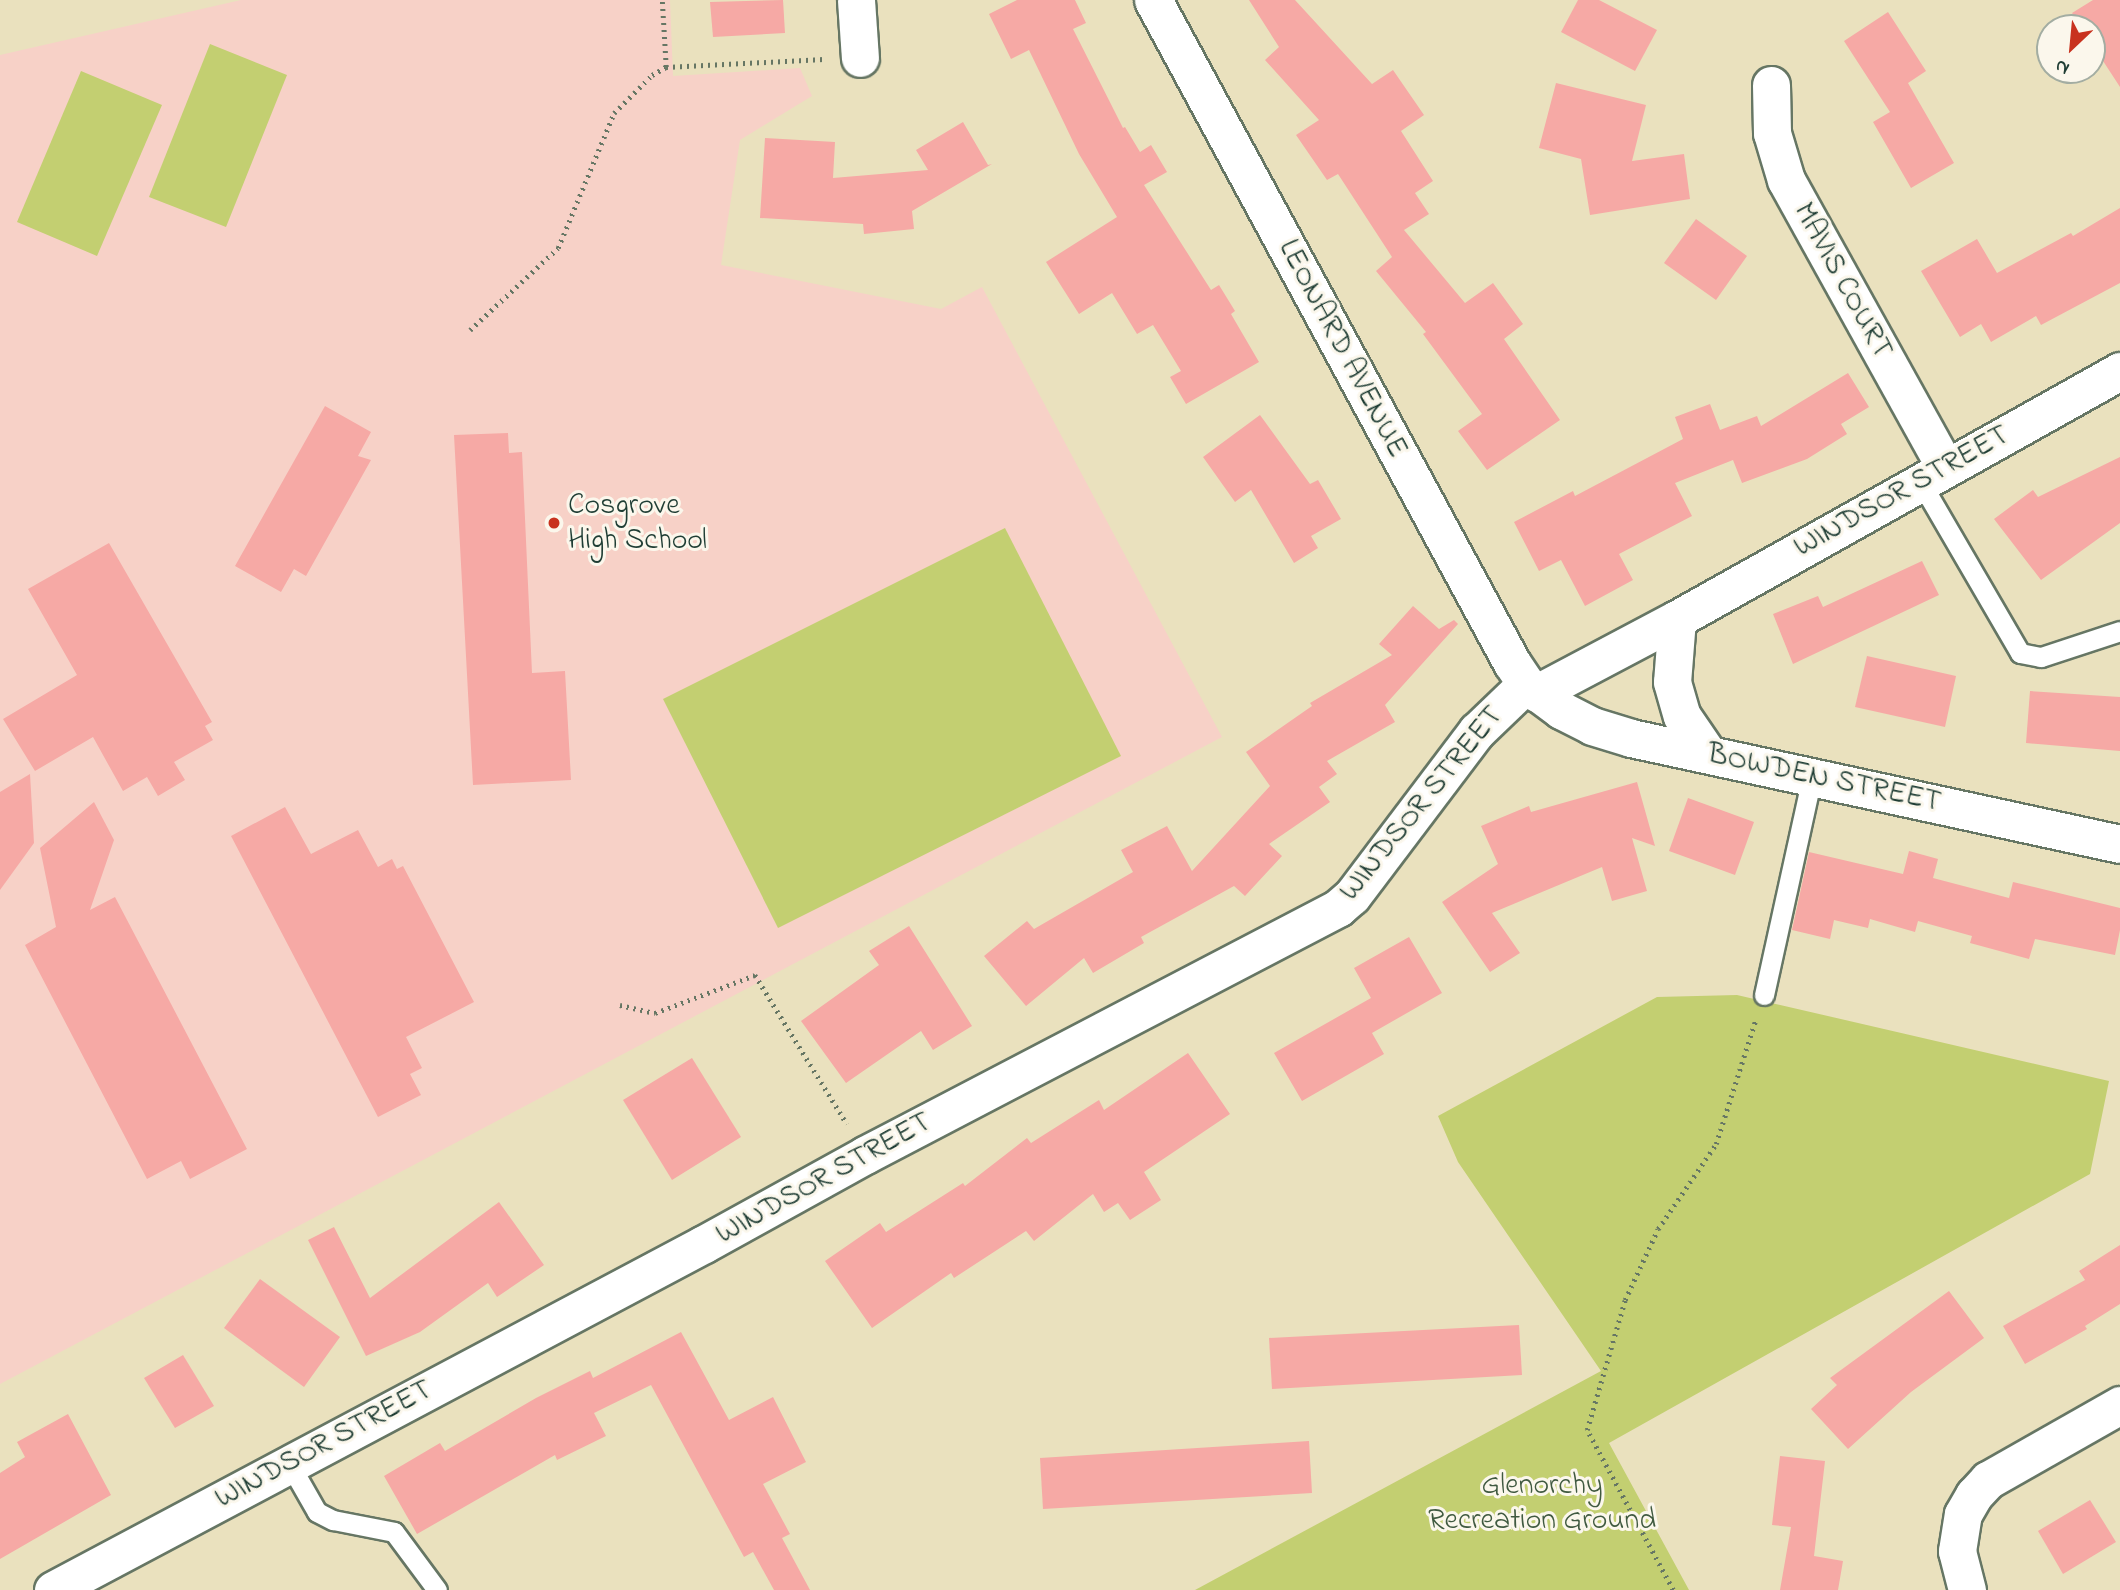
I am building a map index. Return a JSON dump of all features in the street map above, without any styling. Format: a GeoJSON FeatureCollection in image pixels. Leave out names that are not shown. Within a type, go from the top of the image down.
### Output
{"type":"FeatureCollection","features":[{"type":"Feature","properties":{"kind":"street"},"geometry":{"type":"LineString","coordinates":[[856,0],[860,58]]}},
{"type":"Feature","properties":{"kind":"street","name":"LEONARD AVENUE"},"geometry":{"type":"LineString","coordinates":[[1153,0],[1512,663],[1532,688]]}},
{"type":"Feature","properties":{"kind":"street","name":"MAVIS COURT"},"geometry":{"type":"LineString","coordinates":[[1771,85],[1772,133],[1786,180],[1933,474]]}},
{"type":"Feature","properties":{"kind":"street","name":"WINDSOR STREET"},"geometry":{"type":"LineString","coordinates":[[53,1590],[866,1155],[1338,908],[1352,896],[1477,732],[1532,688],[1677,619],[2120,371]]}},
{"type":"Feature","properties":{"kind":"street"},"geometry":{"type":"LineString","coordinates":[[1677,619],[1672,682],[1682,716],[1708,754]]}},
{"type":"Feature","properties":{"kind":"street","name":"BOWDEN STREET"},"geometry":{"type":"LineString","coordinates":[[1532,688],[1561,710],[1592,726],[1631,738],[2120,844]]}},
{"type":"Feature","properties":{"kind":"street"},"geometry":{"type":"LineString","coordinates":[[1968,1590],[1957,1551],[1963,1514],[1973,1495],[1987,1479],[2120,1405]]}},
{"type":"Feature","properties":{"kind":"lane"},"geometry":{"type":"LineString","coordinates":[[1933,474],[2020,653],[2041,657],[2120,631]]}},
{"type":"Feature","properties":{"kind":"lane"},"geometry":{"type":"LineString","coordinates":[[1764,995],[1812,776]]}},
{"type":"Feature","properties":{"kind":"lane"},"geometry":{"type":"LineString","coordinates":[[289,1463],[317,1512],[333,1520],[394,1532],[437,1590]]}},
{"type":"Feature","properties":{"kind":"path"},"geometry":{"type":"LineString","coordinates":[[662,0],[666,67]]}},
{"type":"Feature","properties":{"kind":"path"},"geometry":{"type":"LineString","coordinates":[[470,330],[558,248],[614,113],[652,75],[666,67],[860,58]]}},
{"type":"Feature","properties":{"kind":"path"},"geometry":{"type":"LineString","coordinates":[[620,1005],[655,1013],[755,975],[866,1155]]}},
{"type":"Feature","properties":{"kind":"path"},"geometry":{"type":"LineString","coordinates":[[1673,1590],[1587,1430],[1625,1300],[1658,1228],[1716,1144],[1764,995]]}},
{"type":"Feature","properties":{"kind":"shaded area","name":"Cosgrove High School"},"geometry":{"type":"Polygon","coordinates":[[[241,0],[670,0],[673,76],[800,68],[812,96],[740,140],[721,265],[941,309],[982,287],[1222,737],[0,1384],[0,55],[241,0]]]}},
{"type":"Feature","properties":{"kind":"green space"},"geometry":{"type":"Polygon","coordinates":[[[210,44],[287,75],[226,227],[149,197],[210,44]]]}},
{"type":"Feature","properties":{"kind":"green space"},"geometry":{"type":"Polygon","coordinates":[[[81,71],[162,105],[97,256],[17,222],[81,71]]]}},
{"type":"Feature","properties":{"kind":"green space"},"geometry":{"type":"Polygon","coordinates":[[[1005,528],[1121,756],[778,928],[663,699],[1005,528]]]}},
{"type":"Feature","properties":{"kind":"green space","name":"Glenorchy Recreation Ground"},"geometry":{"type":"Polygon","coordinates":[[[1737,995],[2109,1081],[2090,1174],[1609,1443],[1689,1590],[1195,1590],[1601,1371],[1458,1162],[1438,1116],[1657,997],[1737,995]]]}},
{"type":"Feature","properties":{"kind":"building"},"geometry":{"type":"Polygon","coordinates":[[[783,0],[785,33],[713,37],[710,2],[783,0]]]}},
{"type":"Feature","properties":{"kind":"building"},"geometry":{"type":"Polygon","coordinates":[[[1017,0],[1075,0],[1086,23],[1073,29],[1123,128],[1125,127],[1140,152],[1151,145],[1167,172],[1144,185],[1211,290],[1219,285],[1235,311],[1231,314],[1259,362],[1186,404],[1170,377],[1181,371],[1153,325],[1137,334],[1112,293],[1079,314],[1046,262],[1117,217],[1079,154],[1029,50],[1011,59],[989,14],[1017,0]]]}},
{"type":"Feature","properties":{"kind":"building"},"geometry":{"type":"Polygon","coordinates":[[[1249,0],[1295,0],[1372,84],[1393,70],[1424,115],[1401,131],[1433,181],[1415,193],[1429,214],[1404,230],[1465,303],[1493,283],[1523,324],[1504,339],[1560,420],[1487,470],[1458,431],[1482,414],[1423,334],[1426,332],[1376,271],[1392,257],[1338,174],[1327,180],[1296,135],[1319,120],[1265,60],[1279,47],[1249,0]]]}},
{"type":"Feature","properties":{"kind":"building"},"geometry":{"type":"Polygon","coordinates":[[[1578,0],[1599,0],[1657,30],[1635,71],[1561,32],[1578,0]]]}},
{"type":"Feature","properties":{"kind":"building"},"geometry":{"type":"Polygon","coordinates":[[[2093,0],[2120,0],[2120,87],[2106,66],[2106,14],[2072,13],[2093,0]]]}},
{"type":"Feature","properties":{"kind":"building"},"geometry":{"type":"Polygon","coordinates":[[[1888,12],[1926,71],[1908,83],[1954,163],[1911,188],[1873,122],[1890,112],[1844,41],[1888,12]]]}},
{"type":"Feature","properties":{"kind":"building"},"geometry":{"type":"Polygon","coordinates":[[[1556,83],[1646,105],[1632,161],[1684,154],[1690,199],[1590,215],[1581,159],[1539,148],[1556,83]]]}},
{"type":"Feature","properties":{"kind":"building"},"geometry":{"type":"Polygon","coordinates":[[[963,122],[988,165],[992,164],[912,211],[914,229],[864,234],[863,224],[760,218],[765,138],[835,142],[833,178],[928,170],[916,150],[963,122]]]}},
{"type":"Feature","properties":{"kind":"building"},"geometry":{"type":"Polygon","coordinates":[[[2120,208],[2120,283],[2041,325],[2036,316],[1991,342],[1981,324],[1960,337],[1921,271],[1977,239],[1997,273],[2071,233],[2073,236],[2120,208]]]}},
{"type":"Feature","properties":{"kind":"building"},"geometry":{"type":"Polygon","coordinates":[[[1696,219],[1747,256],[1716,300],[1664,263],[1696,219]]]}},
{"type":"Feature","properties":{"kind":"building"},"geometry":{"type":"Polygon","coordinates":[[[1848,373],[1869,407],[1841,424],[1847,434],[1807,459],[1742,483],[1733,460],[1675,483],[1692,516],[1619,554],[1633,580],[1585,606],[1561,560],[1539,571],[1514,522],[1573,491],[1575,496],[1683,439],[1675,417],[1710,404],[1720,430],[1757,416],[1761,426],[1848,373]]]}},
{"type":"Feature","properties":{"kind":"building"},"geometry":{"type":"Polygon","coordinates":[[[325,406],[371,432],[358,456],[371,460],[306,576],[294,569],[281,592],[235,566],[325,406]]]}},
{"type":"Feature","properties":{"kind":"building"},"geometry":{"type":"Polygon","coordinates":[[[1260,415],[1310,484],[1318,480],[1341,519],[1311,536],[1318,548],[1294,563],[1251,490],[1235,502],[1203,457],[1260,415]]]}},
{"type":"Feature","properties":{"kind":"building"},"geometry":{"type":"Polygon","coordinates":[[[508,433],[509,453],[522,452],[532,673],[565,671],[571,780],[473,785],[454,435],[508,433]]]}},
{"type":"Feature","properties":{"kind":"building"},"geometry":{"type":"Polygon","coordinates":[[[2120,457],[2120,523],[2041,580],[1994,519],[2033,490],[2038,497],[2120,457]]]}},
{"type":"Feature","properties":{"kind":"building"},"geometry":{"type":"Polygon","coordinates":[[[109,543],[212,722],[205,726],[213,740],[174,762],[185,780],[158,796],[147,777],[123,791],[93,737],[35,771],[3,719],[77,675],[28,589],[109,543]]]}},
{"type":"Feature","properties":{"kind":"building"},"geometry":{"type":"Polygon","coordinates":[[[1922,561],[1939,595],[1793,664],[1773,614],[1818,596],[1823,607],[1922,561]]]}},
{"type":"Feature","properties":{"kind":"building"},"geometry":{"type":"Polygon","coordinates":[[[1413,606],[1439,629],[1454,620],[1458,624],[1385,705],[1395,722],[1327,761],[1337,774],[1319,787],[1330,802],[1269,844],[1282,856],[1245,896],[1234,886],[1141,937],[1144,943],[1093,973],[1084,958],[1026,1006],[984,956],[1027,921],[1034,929],[1133,872],[1121,850],[1167,826],[1192,871],[1270,786],[1246,752],[1312,706],[1310,703],[1392,655],[1379,644],[1413,606]]]}},
{"type":"Feature","properties":{"kind":"building"},"geometry":{"type":"Polygon","coordinates":[[[1867,656],[1956,676],[1945,727],[1855,707],[1867,656]]]}},
{"type":"Feature","properties":{"kind":"building"},"geometry":{"type":"Polygon","coordinates":[[[2030,691],[2120,697],[2120,751],[2026,743],[2030,691]]]}},
{"type":"Feature","properties":{"kind":"building"},"geometry":{"type":"Polygon","coordinates":[[[30,774],[34,843],[0,890],[0,792],[30,774]]]}},
{"type":"Feature","properties":{"kind":"building"},"geometry":{"type":"Polygon","coordinates":[[[1637,782],[1655,846],[1632,838],[1647,891],[1612,901],[1602,867],[1492,913],[1520,953],[1490,972],[1442,902],[1498,864],[1481,826],[1529,806],[1531,812],[1637,782]]]}},
{"type":"Feature","properties":{"kind":"building"},"geometry":{"type":"Polygon","coordinates":[[[1688,798],[1754,822],[1735,875],[1669,851],[1688,798]]]}},
{"type":"Feature","properties":{"kind":"building"},"geometry":{"type":"Polygon","coordinates":[[[94,802],[114,840],[90,910],[115,897],[247,1149],[190,1179],[181,1161],[147,1179],[25,945],[56,927],[40,848],[94,802]]]}},
{"type":"Feature","properties":{"kind":"building"},"geometry":{"type":"Polygon","coordinates":[[[285,807],[311,854],[358,830],[378,867],[392,859],[397,869],[403,866],[474,1002],[406,1037],[422,1068],[410,1074],[421,1095],[378,1117],[231,836],[285,807]]]}},
{"type":"Feature","properties":{"kind":"building"},"geometry":{"type":"Polygon","coordinates":[[[1909,851],[1938,859],[1933,878],[2009,898],[2013,882],[2120,908],[2120,930],[2115,955],[2035,939],[2029,959],[1970,943],[1972,936],[1918,921],[1915,932],[1870,919],[1868,928],[1834,920],[1830,939],[1792,930],[1809,852],[1903,874],[1909,851]]]}},
{"type":"Feature","properties":{"kind":"building"},"geometry":{"type":"Polygon","coordinates":[[[909,926],[972,1026],[933,1050],[921,1031],[846,1083],[801,1021],[879,965],[869,951],[909,926]]]}},
{"type":"Feature","properties":{"kind":"building"},"geometry":{"type":"Polygon","coordinates":[[[1409,937],[1442,993],[1372,1033],[1384,1054],[1302,1101],[1274,1053],[1371,998],[1354,968],[1409,937]]]}},
{"type":"Feature","properties":{"kind":"building"},"geometry":{"type":"Polygon","coordinates":[[[1188,1053],[1230,1114],[1144,1172],[1161,1200],[1130,1220],[1118,1203],[1104,1212],[1093,1194],[1034,1241],[1026,1231],[954,1278],[951,1273],[872,1328],[825,1261],[880,1223],[886,1232],[963,1183],[965,1186],[1027,1138],[1031,1143],[1099,1100],[1104,1110],[1188,1053]]]}},
{"type":"Feature","properties":{"kind":"building"},"geometry":{"type":"Polygon","coordinates":[[[692,1058],[741,1137],[672,1180],[623,1100],[692,1058]]]}},
{"type":"Feature","properties":{"kind":"building"},"geometry":{"type":"Polygon","coordinates":[[[499,1202],[544,1265],[497,1297],[488,1283],[420,1332],[366,1356],[308,1240],[334,1227],[370,1298],[499,1202]]]}},
{"type":"Feature","properties":{"kind":"building"},"geometry":{"type":"Polygon","coordinates":[[[2120,1245],[2120,1304],[2085,1326],[2087,1329],[2025,1364],[2003,1326],[2085,1280],[2079,1271],[2120,1245]]]}},
{"type":"Feature","properties":{"kind":"building"},"geometry":{"type":"Polygon","coordinates":[[[260,1279],[340,1337],[304,1387],[224,1328],[260,1279]]]}},
{"type":"Feature","properties":{"kind":"building"},"geometry":{"type":"Polygon","coordinates":[[[1949,1291],[1984,1338],[1911,1392],[1848,1449],[1811,1409],[1837,1385],[1830,1378],[1949,1291]]]}},
{"type":"Feature","properties":{"kind":"building"},"geometry":{"type":"Polygon","coordinates":[[[1519,1325],[1522,1375],[1272,1389],[1269,1338],[1519,1325]]]}},
{"type":"Feature","properties":{"kind":"building"},"geometry":{"type":"Polygon","coordinates":[[[681,1332],[729,1420],[773,1397],[806,1462],[763,1484],[790,1534],[782,1538],[810,1590],[774,1590],[753,1552],[744,1557],[651,1385],[594,1413],[606,1436],[557,1460],[555,1455],[417,1534],[384,1476],[440,1443],[445,1451],[536,1398],[590,1371],[593,1378],[681,1332]]]}},
{"type":"Feature","properties":{"kind":"building"},"geometry":{"type":"Polygon","coordinates":[[[183,1355],[214,1406],[175,1428],[144,1378],[183,1355]]]}},
{"type":"Feature","properties":{"kind":"building"},"geometry":{"type":"Polygon","coordinates":[[[68,1414],[111,1495],[0,1559],[0,1473],[25,1457],[17,1442],[68,1414]]]}},
{"type":"Feature","properties":{"kind":"building"},"geometry":{"type":"Polygon","coordinates":[[[1309,1441],[1312,1493],[1043,1509],[1040,1458],[1309,1441]]]}},
{"type":"Feature","properties":{"kind":"building"},"geometry":{"type":"Polygon","coordinates":[[[1780,1456],[1825,1461],[1814,1556],[1843,1561],[1838,1590],[1780,1590],[1791,1527],[1772,1525],[1780,1456]]]}},
{"type":"Feature","properties":{"kind":"building"},"geometry":{"type":"Polygon","coordinates":[[[2090,1500],[2116,1542],[2063,1574],[2038,1531],[2090,1500]]]}},
{"type":"Feature","properties":{"kind":"place","name":"Cosgrove High School"},"geometry":{"type":"Point","coordinates":[554,523]}}]}
